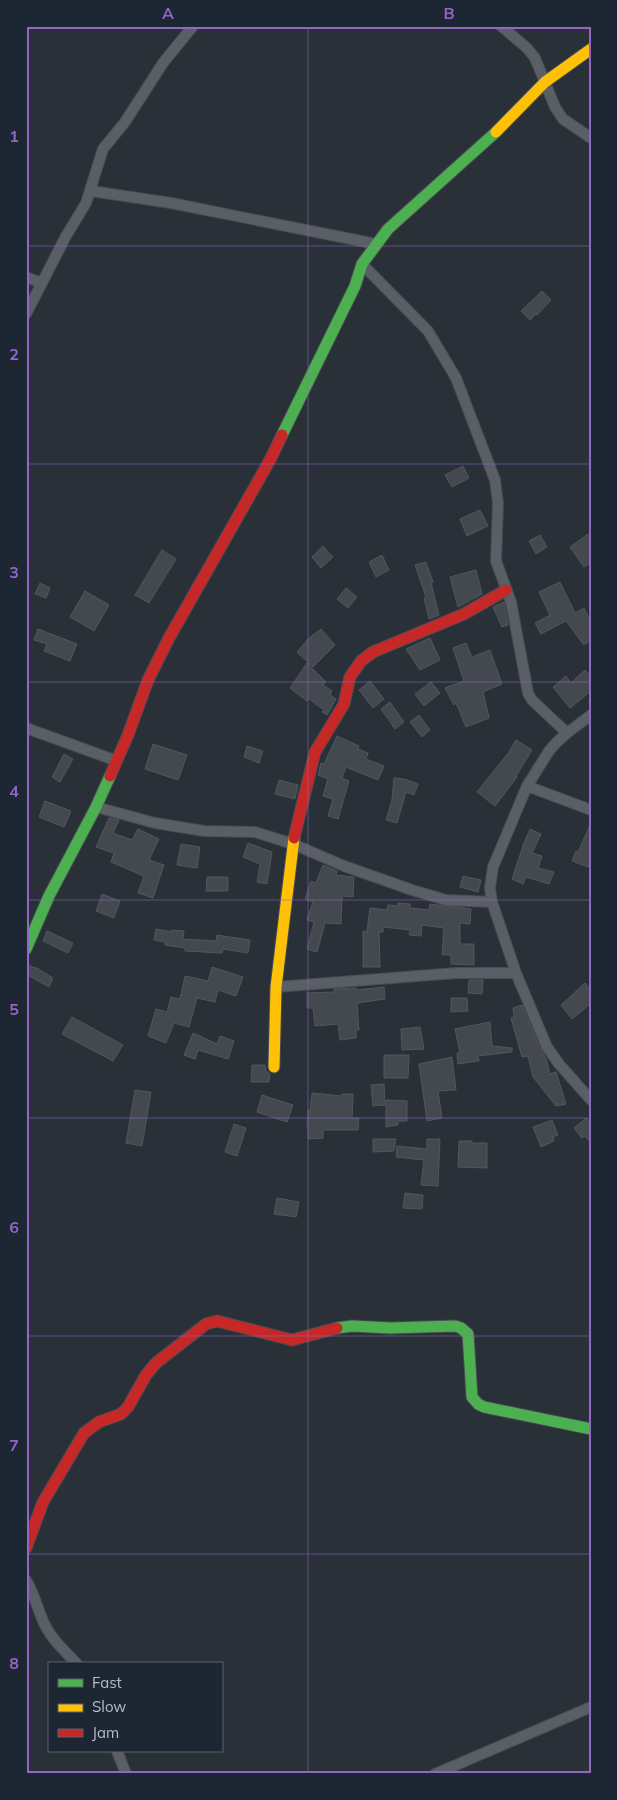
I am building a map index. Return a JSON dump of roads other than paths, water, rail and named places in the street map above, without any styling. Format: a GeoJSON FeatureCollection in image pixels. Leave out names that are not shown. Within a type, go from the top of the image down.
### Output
{"type":"FeatureCollection","features":[{"type":"Feature","properties":{"kind":"street"},"geometry":{"type":"LineString","coordinates":[[26,314],[66,236],[86,202],[103,149],[125,122],[163,63],[193,26]]}},
{"type":"Feature","properties":{"kind":"street"},"geometry":{"type":"LineString","coordinates":[[501,26],[527,48],[535,58],[555,107],[563,119],[591,138]]}},
{"type":"Feature","properties":{"kind":"street"},"geometry":{"type":"LineString","coordinates":[[26,949],[49,896],[96,807],[117,761],[148,680],[169,638],[270,460],[355,286],[362,264],[388,229],[502,125],[545,82],[591,49]]}},
{"type":"Feature","properties":{"kind":"street"},"geometry":{"type":"LineString","coordinates":[[91,191],[190,207],[376,244]]}},
{"type":"Feature","properties":{"kind":"street"},"geometry":{"type":"LineString","coordinates":[[362,264],[428,332],[456,378],[495,480],[498,503],[496,561],[511,602],[528,693],[532,700],[567,733]]}},
{"type":"Feature","properties":{"kind":"street"},"geometry":{"type":"LineString","coordinates":[[26,277],[42,283]]}},
{"type":"Feature","properties":{"kind":"street"},"geometry":{"type":"LineString","coordinates":[[274,1067],[276,987],[293,844],[315,752],[344,704],[350,677],[361,661],[373,652],[464,614],[506,590]]}},
{"type":"Feature","properties":{"kind":"street"},"geometry":{"type":"LineString","coordinates":[[591,715],[567,733],[549,751],[527,786],[493,867],[490,888],[492,902],[516,973],[547,1047],[558,1064],[591,1100]]}},
{"type":"Feature","properties":{"kind":"street"},"geometry":{"type":"LineString","coordinates":[[26,728],[117,761]]}},
{"type":"Feature","properties":{"kind":"street"},"geometry":{"type":"LineString","coordinates":[[527,786],[591,810]]}},
{"type":"Feature","properties":{"kind":"street"},"geometry":{"type":"LineString","coordinates":[[96,807],[155,823],[204,832],[255,832],[293,844],[344,866],[412,890],[446,900],[492,902]]}},
{"type":"Feature","properties":{"kind":"street"},"geometry":{"type":"LineString","coordinates":[[276,987],[456,973],[516,973]]}},
{"type":"Feature","properties":{"kind":"street"},"geometry":{"type":"LineString","coordinates":[[26,1548],[43,1502],[84,1433],[99,1422],[121,1414],[128,1407],[146,1375],[156,1363],[206,1324],[217,1321],[292,1340],[341,1327],[352,1326],[390,1328],[455,1326],[468,1334],[472,1397],[478,1404],[484,1407],[591,1429]]}},
{"type":"Feature","properties":{"kind":"street"},"geometry":{"type":"LineString","coordinates":[[26,1580],[32,1589],[43,1621],[49,1632],[58,1645],[75,1662]]}},
{"type":"Feature","properties":{"kind":"street"},"geometry":{"type":"LineString","coordinates":[[434,1774],[591,1706]]}},
{"type":"Feature","properties":{"kind":"street"},"geometry":{"type":"LineString","coordinates":[[117,1752],[126,1774]]}}]}
